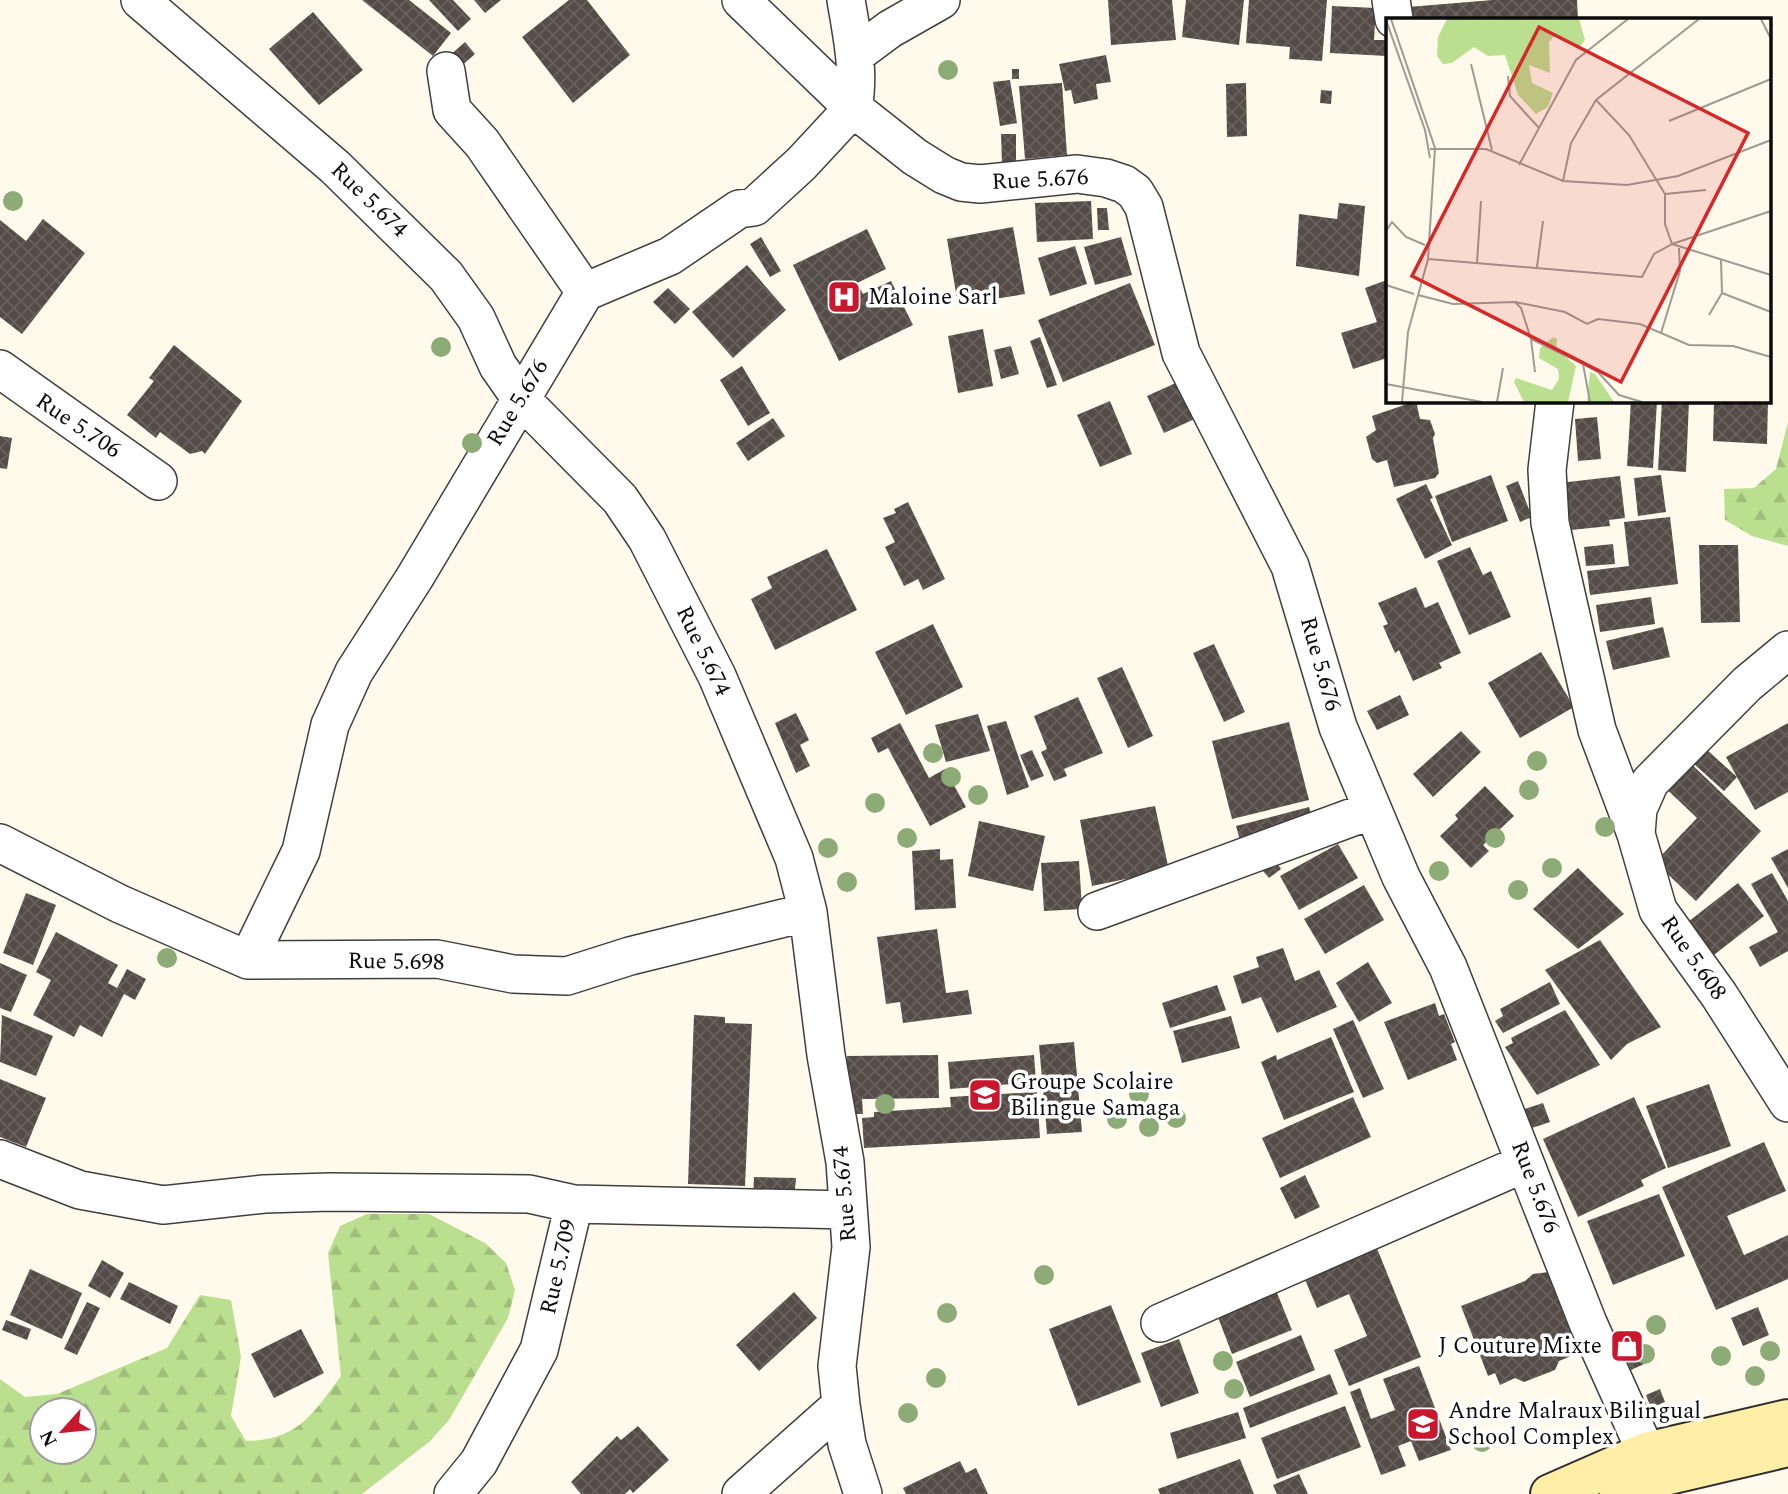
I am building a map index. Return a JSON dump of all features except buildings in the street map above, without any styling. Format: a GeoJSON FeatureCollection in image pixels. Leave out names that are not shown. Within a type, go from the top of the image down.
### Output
{"type":"FeatureCollection","features":[{"type":"Feature","properties":{"kind":"street","name":"Rue 5.674"},"geometry":{"type":"LineString","coordinates":[[140,0],[335,167],[446,276],[476,318],[498,366],[521,398],[620,499],[647,539],[717,677],[761,775],[794,858],[808,912],[826,1055],[845,1162],[851,1247],[838,1366],[841,1405],[847,1444],[863,1494]]}},
{"type":"Feature","properties":{"kind":"street","name":"Rue 5.676"},"geometry":{"type":"LineString","coordinates":[[741,0],[853,108],[915,157],[944,175],[961,182],[980,184],[1077,174],[1106,178],[1124,184],[1135,192],[1150,221],[1181,353],[1290,566],[1338,727],[1371,810],[1401,877],[1448,967],[1588,1323],[1646,1452]]}},
{"type":"Feature","properties":{"kind":"street"},"geometry":{"type":"LineString","coordinates":[[446,71],[452,110],[482,143],[585,292],[670,256],[739,209],[754,207],[802,164],[853,108],[856,90],[855,55],[846,0]]}},
{"type":"Feature","properties":{"kind":"street"},"geometry":{"type":"LineString","coordinates":[[855,55],[890,29],[941,0]]}},
{"type":"Feature","properties":{"kind":"street"},"geometry":{"type":"LineString","coordinates":[[1391,0],[1394,18]]}},
{"type":"Feature","properties":{"kind":"street","name":"Rue 5.676"},"geometry":{"type":"LineString","coordinates":[[248,960],[301,851],[330,725],[354,672],[585,292]]}},
{"type":"Feature","properties":{"kind":"street","name":"Rue 5.706"},"geometry":{"type":"LineString","coordinates":[[0,369],[158,481]]}},
{"type":"Feature","properties":{"kind":"street"},"geometry":{"type":"LineString","coordinates":[[1555,402],[1547,470],[1550,523],[1597,730],[1636,834]]}},
{"type":"Feature","properties":{"kind":"street","name":"Rue 5.608"},"geometry":{"type":"LineString","coordinates":[[1788,650],[1747,684],[1650,782],[1638,809],[1636,834],[1658,909],[1719,995],[1788,1104]]}},
{"type":"Feature","properties":{"kind":"street"},"geometry":{"type":"LineString","coordinates":[[1097,911],[1371,810]]}},
{"type":"Feature","properties":{"kind":"street","name":"Rue 5.698"},"geometry":{"type":"LineString","coordinates":[[0,843],[120,904],[248,960],[438,959],[513,974],[567,976],[630,956],[808,912]]}},
{"type":"Feature","properties":{"kind":"street"},"geometry":{"type":"LineString","coordinates":[[0,1159],[80,1190],[163,1205],[264,1194],[330,1192],[529,1194],[574,1204]]}},
{"type":"Feature","properties":{"kind":"street"},"geometry":{"type":"LineString","coordinates":[[1160,1323],[1525,1163]]}},
{"type":"Feature","properties":{"kind":"street","name":"Rue 5.709"},"geometry":{"type":"LineString","coordinates":[[453,1494],[479,1462],[540,1350],[574,1204],[848,1210]]}},
{"type":"Feature","properties":{"kind":"street"},"geometry":{"type":"LineString","coordinates":[[741,1494],[841,1405]]}},
{"type":"Feature","properties":{"kind":"street"},"geometry":{"type":"LineString","coordinates":[[1550,1494],[1646,1452],[1788,1419]]}},
{"type":"Feature","properties":{"kind":"street"},"geometry":{"type":"LineString","coordinates":[[1619,1494],[1656,1478],[1788,1447]]}},
{"type":"Feature","properties":{"kind":"green space"},"geometry":{"type":"Polygon","coordinates":[[[1788,422],[1788,546],[1752,536],[1725,520],[1724,489],[1754,488],[1776,469],[1788,422]]]}},
{"type":"Feature","properties":{"kind":"green space"},"geometry":{"type":"Polygon","coordinates":[[[367,1214],[429,1214],[485,1243],[506,1263],[515,1290],[508,1318],[449,1420],[429,1442],[362,1494],[0,1494],[0,1379],[28,1397],[28,1466],[98,1466],[98,1396],[36,1396],[57,1394],[167,1348],[200,1295],[231,1300],[241,1357],[231,1416],[246,1441],[279,1436],[302,1423],[341,1376],[328,1253],[340,1226],[367,1214]]]}},
{"type":"Feature","properties":{"kind":"place","name":"Maloine Sarl"},"geometry":{"type":"Point","coordinates":[844,297]}},
{"type":"Feature","properties":{"kind":"place","name":"Groupe Scolaire Bilingue Samaga"},"geometry":{"type":"Point","coordinates":[985,1095]}},
{"type":"Feature","properties":{"kind":"place","name":"J Couture Mixte"},"geometry":{"type":"Point","coordinates":[1627,1346]}},
{"type":"Feature","properties":{"kind":"place","name":"Andre Malraux Bilingual School Complex"},"geometry":{"type":"Point","coordinates":[1423,1424]}}]}
